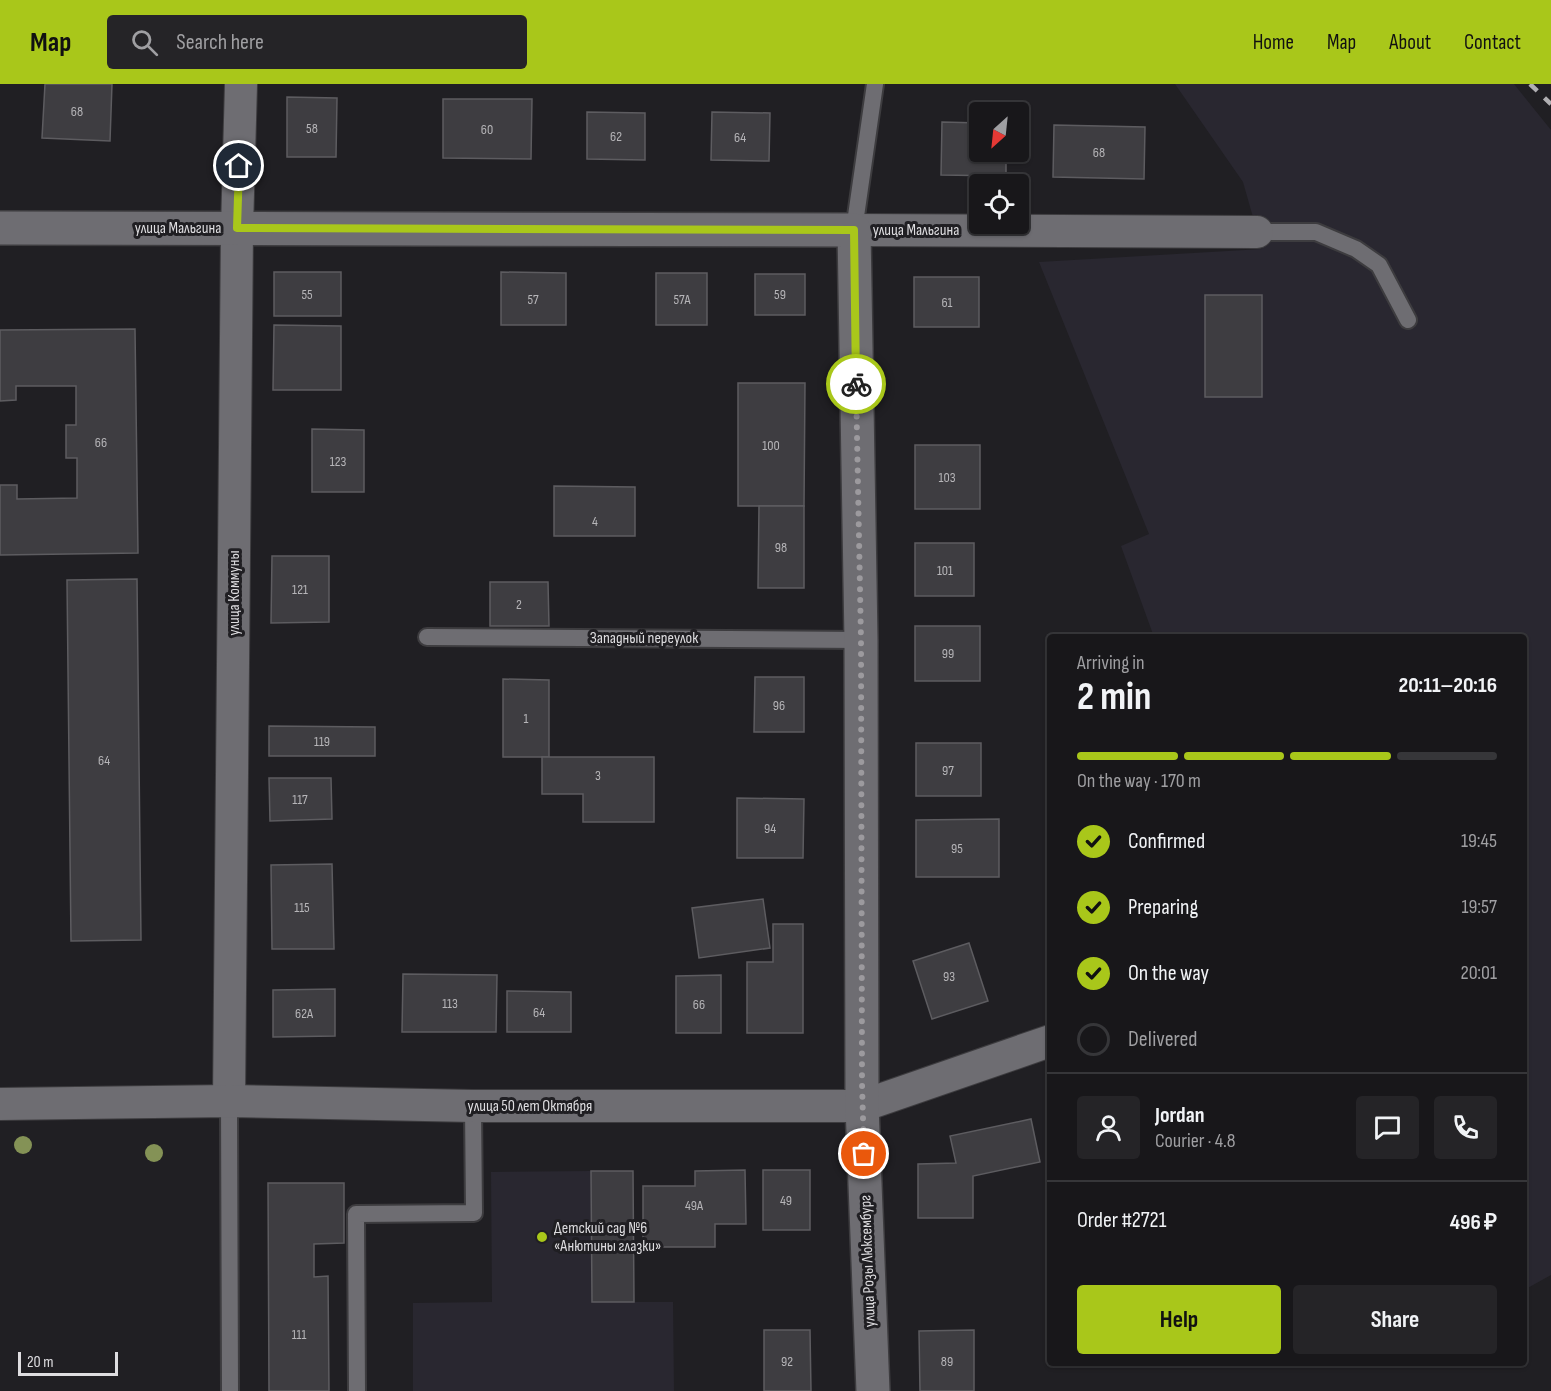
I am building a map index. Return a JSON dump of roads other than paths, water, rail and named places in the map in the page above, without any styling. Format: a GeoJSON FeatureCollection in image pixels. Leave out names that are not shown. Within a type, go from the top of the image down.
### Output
{"type":"FeatureCollection","features":[{"type":"Feature","properties":{"kind":"street","name":"улица Коммуны"},"geometry":{"type":"LineString","coordinates":[[229,1101],[237,228],[241,84]]}},
{"type":"Feature","properties":{"kind":"street","name":"улица Мальгина"},"geometry":{"type":"LineString","coordinates":[[0,228],[1257,232]]}},
{"type":"Feature","properties":{"kind":"street","name":"улица Розы Люксембург"},"geometry":{"type":"LineString","coordinates":[[854,230],[861,640],[862,1106],[873,1391]]}},
{"type":"Feature","properties":{"kind":"street","name":"улица 50 лет Октября"},"geometry":{"type":"LineString","coordinates":[[0,1104],[229,1101],[473,1106],[862,1106],[1047,1042]]}},
{"type":"Feature","properties":{"kind":"lane"},"geometry":{"type":"LineString","coordinates":[[854,230],[875,84]]}},
{"type":"Feature","properties":{"kind":"lane"},"geometry":{"type":"LineString","coordinates":[[1257,232],[1316,232],[1356,249],[1379,265],[1408,320]]}},
{"type":"Feature","properties":{"kind":"lane","name":"Западный переулок"},"geometry":{"type":"LineString","coordinates":[[427,637],[861,640]]}},
{"type":"Feature","properties":{"kind":"lane"},"geometry":{"type":"LineString","coordinates":[[229,1101],[230,1391]]}},
{"type":"Feature","properties":{"kind":"lane"},"geometry":{"type":"LineString","coordinates":[[357,1391],[356,1214],[474,1213],[473,1106]]}},
{"type":"Feature","properties":{"kind":"railway"},"geometry":{"type":"LineString","coordinates":[[1530,84],[1551,104]]}},
{"type":"Feature","properties":{"kind":"place","name":"Детский сад №6 «Анютины глазки»"},"geometry":{"type":"Point","coordinates":[542,1237]}}]}
